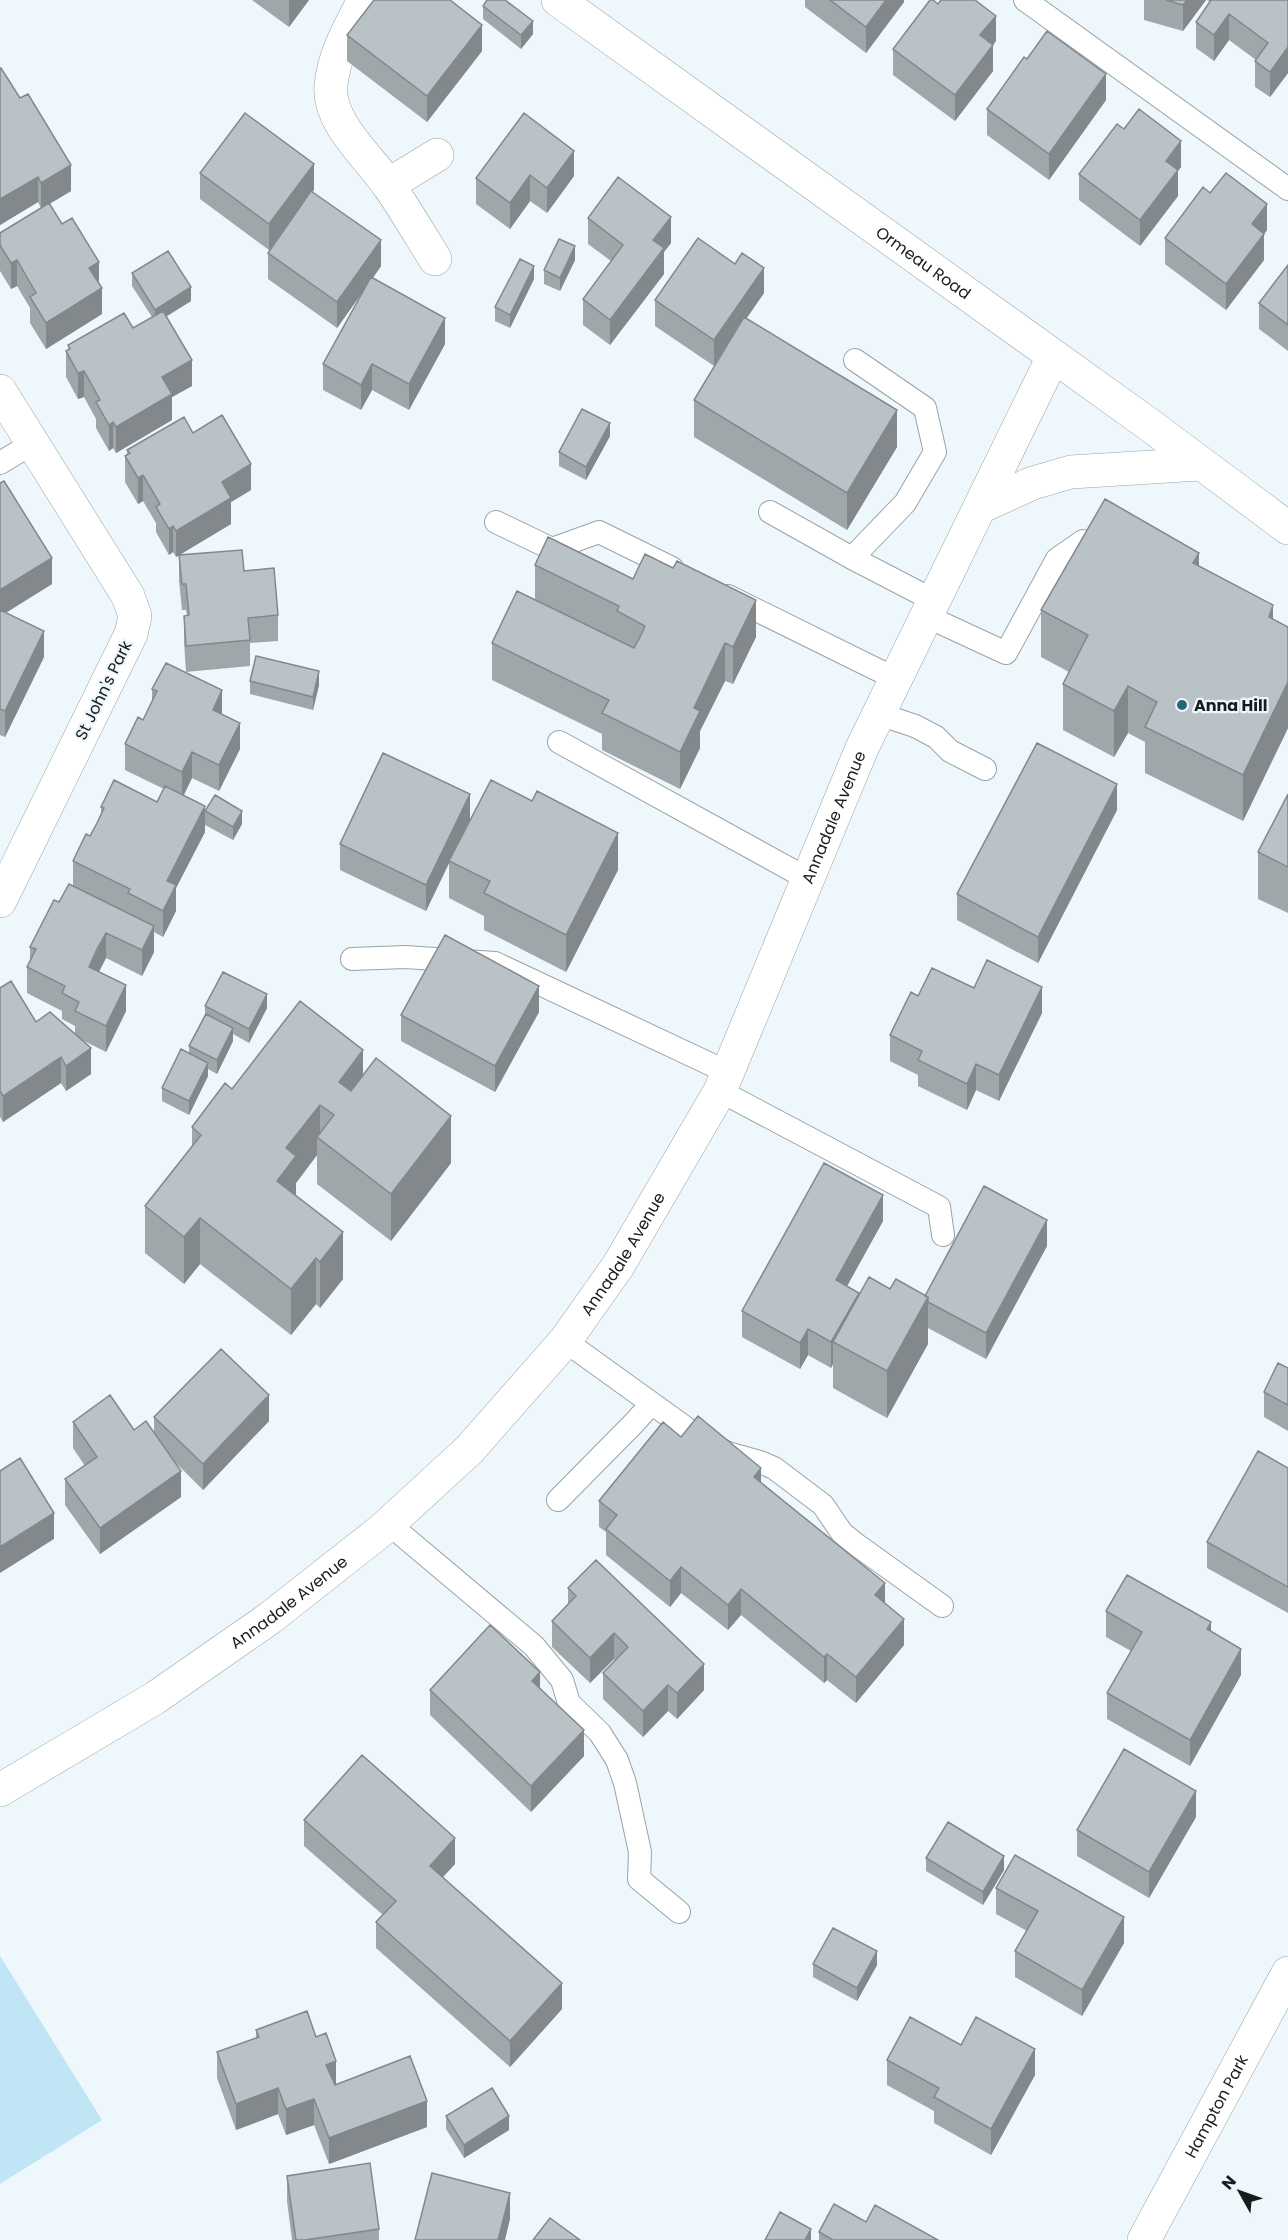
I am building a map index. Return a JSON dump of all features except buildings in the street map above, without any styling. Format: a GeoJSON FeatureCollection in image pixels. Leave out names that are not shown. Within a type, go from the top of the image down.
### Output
{"type":"FeatureCollection","features":[{"type":"Feature","properties":{"kind":"street"},"geometry":{"type":"LineString","coordinates":[[364,0],[337,56],[331,86],[334,109],[349,136],[388,185],[435,259]]}},
{"type":"Feature","properties":{"kind":"street","name":"Ormeau Road"},"geometry":{"type":"LineString","coordinates":[[571,4],[1288,528]]}},
{"type":"Feature","properties":{"kind":"street"},"geometry":{"type":"LineString","coordinates":[[388,185],[437,155]]}},
{"type":"Feature","properties":{"kind":"street","name":"Annadale Avenue"},"geometry":{"type":"LineString","coordinates":[[0,1790],[155,1698],[270,1618],[389,1524],[469,1450],[565,1341],[618,1266],[723,1082],[879,714],[1053,357]]}},
{"type":"Feature","properties":{"kind":"street","name":"St John's Park"},"geometry":{"type":"LineString","coordinates":[[0,391],[128,596],[135,616],[131,634],[0,901]]}},
{"type":"Feature","properties":{"kind":"street"},"geometry":{"type":"LineString","coordinates":[[980,507],[1033,483],[1071,471],[1200,464]]}},
{"type":"Feature","properties":{"kind":"street","name":"Hampton Park"},"geometry":{"type":"LineString","coordinates":[[1144,2240],[1288,1972]]}},
{"type":"Feature","properties":{"kind":"lane"},"geometry":{"type":"LineString","coordinates":[[1025,0],[1288,189]]}},
{"type":"Feature","properties":{"kind":"lane"},"geometry":{"type":"LineString","coordinates":[[852,558],[905,502],[934,452],[925,408],[855,360]]}},
{"type":"Feature","properties":{"kind":"lane"},"geometry":{"type":"LineString","coordinates":[[0,463],[33,443]]}},
{"type":"Feature","properties":{"kind":"lane"},"geometry":{"type":"LineString","coordinates":[[770,512],[852,558],[929,608],[1006,653],[1058,559],[1083,541]]}},
{"type":"Feature","properties":{"kind":"lane"},"geometry":{"type":"LineString","coordinates":[[496,522],[552,549],[599,532],[896,679]]}},
{"type":"Feature","properties":{"kind":"lane"},"geometry":{"type":"LineString","coordinates":[[879,714],[915,726],[936,737],[950,751],[985,769]]}},
{"type":"Feature","properties":{"kind":"lane"},"geometry":{"type":"LineString","coordinates":[[559,742],[808,879]]}},
{"type":"Feature","properties":{"kind":"lane"},"geometry":{"type":"LineString","coordinates":[[352,959],[405,957],[495,963],[723,1082],[939,1207],[943,1235]]}},
{"type":"Feature","properties":{"kind":"lane"},"geometry":{"type":"LineString","coordinates":[[565,1341],[704,1441],[728,1453],[774,1468],[823,1505],[842,1533],[942,1606]]}},
{"type":"Feature","properties":{"kind":"lane"},"geometry":{"type":"LineString","coordinates":[[558,1500],[651,1404]]}},
{"type":"Feature","properties":{"kind":"lane"},"geometry":{"type":"LineString","coordinates":[[389,1524],[534,1646],[562,1680],[569,1703],[600,1733],[617,1760],[635,1820],[640,1852],[639,1879],[679,1912]]}},
{"type":"Feature","properties":{"kind":"shaded area"},"geometry":{"type":"Polygon","coordinates":[[[0,1956],[102,2120],[0,2184],[0,1956]]]}},
{"type":"Feature","properties":{"kind":"place","name":"Anna Hill"},"geometry":{"type":"Point","coordinates":[1182,705]}}]}
